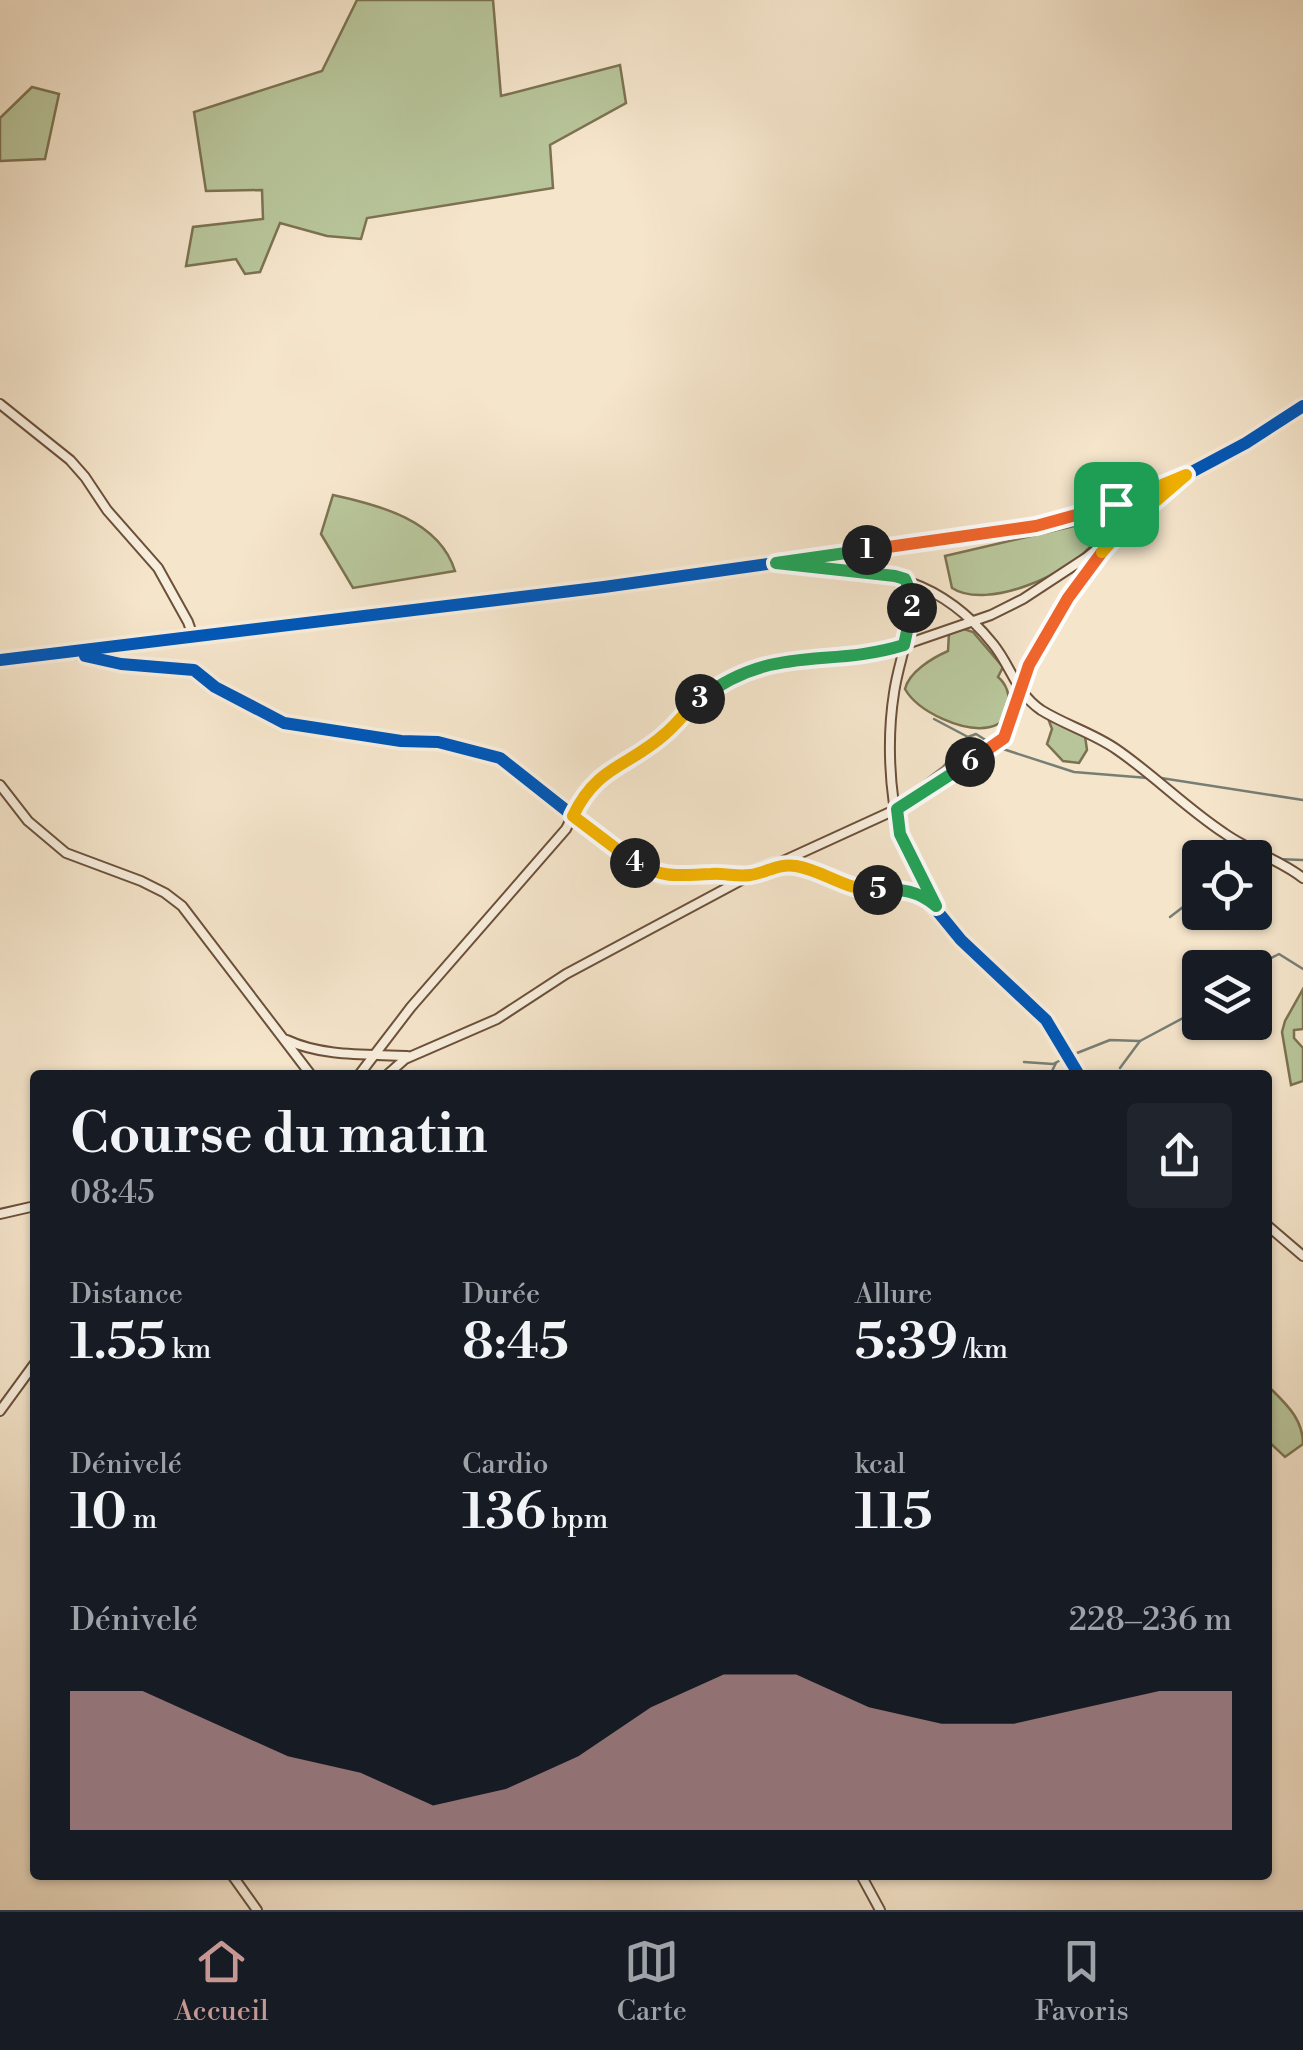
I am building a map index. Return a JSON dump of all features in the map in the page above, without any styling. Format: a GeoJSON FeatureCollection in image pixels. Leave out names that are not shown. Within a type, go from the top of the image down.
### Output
{"type":"FeatureCollection","features":[{"type":"Feature","properties":{"kind":"street"},"geometry":{"type":"LineString","coordinates":[[0,404],[85,476],[107,510],[158,568],[193,636]]}},
{"type":"Feature","properties":{"kind":"street"},"geometry":{"type":"LineString","coordinates":[[0,660],[604,588],[1036,526],[1116,504],[1186,475],[1300,409]]}},
{"type":"Feature","properties":{"kind":"street"},"geometry":{"type":"LineString","coordinates":[[362,1070],[410,1007],[470,944],[566,830],[583,795],[600,777],[666,734],[686,710],[728,678],[778,662],[904,645],[974,622],[1036,591],[1122,530],[1186,475]]}},
{"type":"Feature","properties":{"kind":"street"},"geometry":{"type":"LineString","coordinates":[[395,1070],[411,1056],[497,1019],[566,974],[751,875],[897,809],[993,748],[1008,729],[1029,665],[1068,598],[1122,530]]}},
{"type":"Feature","properties":{"kind":"street"},"geometry":{"type":"LineString","coordinates":[[776,563],[872,572],[905,579],[944,597],[974,622],[1000,653],[1020,692],[1042,710],[1112,746],[1226,835],[1303,878]]}},
{"type":"Feature","properties":{"kind":"street"},"geometry":{"type":"LineString","coordinates":[[905,579],[913,598],[894,693],[892,730],[900,834],[936,906],[961,940],[1046,1020],[1075,1070]]}},
{"type":"Feature","properties":{"kind":"street"},"geometry":{"type":"LineString","coordinates":[[62,652],[122,664],[194,670],[215,687],[284,723],[401,741],[438,742],[487,754],[508,764],[629,860],[664,876],[751,875]]}},
{"type":"Feature","properties":{"kind":"street"},"geometry":{"type":"LineString","coordinates":[[0,785],[28,820],[66,854],[142,882],[182,906],[307,1070]]}},
{"type":"Feature","properties":{"kind":"street"},"geometry":{"type":"LineString","coordinates":[[774,866],[816,870],[866,891],[892,888],[911,892],[925,896],[936,906]]}},
{"type":"Feature","properties":{"kind":"street"},"geometry":{"type":"LineString","coordinates":[[281,1038],[308,1048],[411,1056]]}},
{"type":"Feature","properties":{"kind":"street"},"geometry":{"type":"LineString","coordinates":[[0,1214],[30,1207]]}},
{"type":"Feature","properties":{"kind":"street"},"geometry":{"type":"LineString","coordinates":[[13,1211],[30,1215]]}},
{"type":"Feature","properties":{"kind":"street"},"geometry":{"type":"LineString","coordinates":[[1272,1229],[1303,1256]]}},
{"type":"Feature","properties":{"kind":"street"},"geometry":{"type":"LineString","coordinates":[[0,1411],[30,1370]]}},
{"type":"Feature","properties":{"kind":"street"},"geometry":{"type":"LineString","coordinates":[[236,1880],[257,1910]]}},
{"type":"Feature","properties":{"kind":"street"},"geometry":{"type":"LineString","coordinates":[[865,1880],[880,1910]]}},
{"type":"Feature","properties":{"kind":"green space"},"geometry":{"type":"Polygon","coordinates":[[[357,0],[493,0],[501,96],[620,65],[626,103],[550,145],[553,188],[367,218],[361,239],[327,236],[280,223],[260,272],[245,274],[236,259],[186,266],[193,227],[263,219],[262,190],[206,191],[194,112],[322,71],[357,0]]]}},
{"type":"Feature","properties":{"kind":"green space"},"geometry":{"type":"Polygon","coordinates":[[[32,87],[59,94],[45,159],[0,161],[0,118],[32,87]]]}},
{"type":"Feature","properties":{"kind":"green space"},"geometry":{"type":"Polygon","coordinates":[[[333,495],[388,510],[421,527],[436,539],[455,571],[353,588],[321,534],[333,495]]]}},
{"type":"Feature","properties":{"kind":"green space"},"geometry":{"type":"Polygon","coordinates":[[[1074,526],[1088,530],[1094,542],[1049,576],[1007,592],[986,595],[952,588],[945,556],[1074,526]]]}},
{"type":"Feature","properties":{"kind":"green space"},"geometry":{"type":"Polygon","coordinates":[[[961,628],[973,632],[1003,667],[998,677],[1007,690],[1009,705],[1004,719],[990,727],[968,727],[943,719],[920,705],[905,689],[916,671],[948,651],[949,633],[961,628]]]}},
{"type":"Feature","properties":{"kind":"green space"},"geometry":{"type":"Polygon","coordinates":[[[1052,719],[1085,736],[1087,750],[1079,763],[1063,761],[1047,744],[1052,719]]]}},
{"type":"Feature","properties":{"kind":"green space"},"geometry":{"type":"Polygon","coordinates":[[[1303,989],[1303,1029],[1294,1030],[1294,1038],[1303,1048],[1303,1081],[1291,1085],[1282,1032],[1303,989]]]}},
{"type":"Feature","properties":{"kind":"green space"},"geometry":{"type":"Polygon","coordinates":[[[1272,1390],[1292,1412],[1302,1435],[1303,1444],[1285,1457],[1272,1445],[1272,1390]]]}},
{"type":"Feature","properties":{"kind":"waterway"},"geometry":{"type":"LineString","coordinates":[[934,719],[968,737]]}},
{"type":"Feature","properties":{"kind":"waterway"},"geometry":{"type":"LineString","coordinates":[[906,795],[943,767],[968,737],[976,734],[992,744]]}},
{"type":"Feature","properties":{"kind":"waterway"},"geometry":{"type":"LineString","coordinates":[[1000,748],[1074,772],[1148,778]]}},
{"type":"Feature","properties":{"kind":"waterway"},"geometry":{"type":"LineString","coordinates":[[1161,778],[1303,800]]}},
{"type":"Feature","properties":{"kind":"waterway"},"geometry":{"type":"LineString","coordinates":[[1276,859],[1303,860]]}},
{"type":"Feature","properties":{"kind":"waterway"},"geometry":{"type":"LineString","coordinates":[[1170,917],[1182,908]]}},
{"type":"Feature","properties":{"kind":"waterway"},"geometry":{"type":"LineString","coordinates":[[1272,958],[1279,954],[1303,969]]}},
{"type":"Feature","properties":{"kind":"waterway"},"geometry":{"type":"LineString","coordinates":[[1120,1068],[1140,1041],[1182,1019]]}},
{"type":"Feature","properties":{"kind":"waterway"},"geometry":{"type":"LineString","coordinates":[[1072,1055],[1110,1040],[1140,1041]]}},
{"type":"Feature","properties":{"kind":"waterway"},"geometry":{"type":"LineString","coordinates":[[1024,1062],[1053,1064],[1065,1058]]}},
{"type":"Feature","properties":{"kind":"waterway"},"geometry":{"type":"LineString","coordinates":[[1052,1070],[1056,1063]]}},
{"type":"Feature","properties":{"kind":"cycle path"},"geometry":{"type":"LineString","coordinates":[[0,660],[604,587],[1037,526],[1116,504],[1186,475],[1303,406]]}},
{"type":"Feature","properties":{"kind":"cycle path"},"geometry":{"type":"LineString","coordinates":[[85,656],[121,664],[194,670],[215,687],[284,723],[401,741],[438,742],[500,758],[629,860],[663,876],[751,875],[775,865],[793,865],[866,891],[892,889],[925,896],[961,940],[1046,1020],[1076,1070]]}},
{"type":"Feature","properties":{"kind":"route"},"geometry":{"type":"LineString","coordinates":[[1186,475],[1122,530],[1068,598],[1029,665],[1004,738],[897,809],[900,834],[936,906],[925,896],[911,892],[892,888],[866,891],[816,870],[792,866],[774,866],[751,875],[664,876],[629,860],[573,816],[583,795],[600,777],[666,734],[686,710],[728,678],[778,662],[904,645],[913,598],[905,579],[776,563],[1036,526],[1116,504],[1186,475]]}}]}
